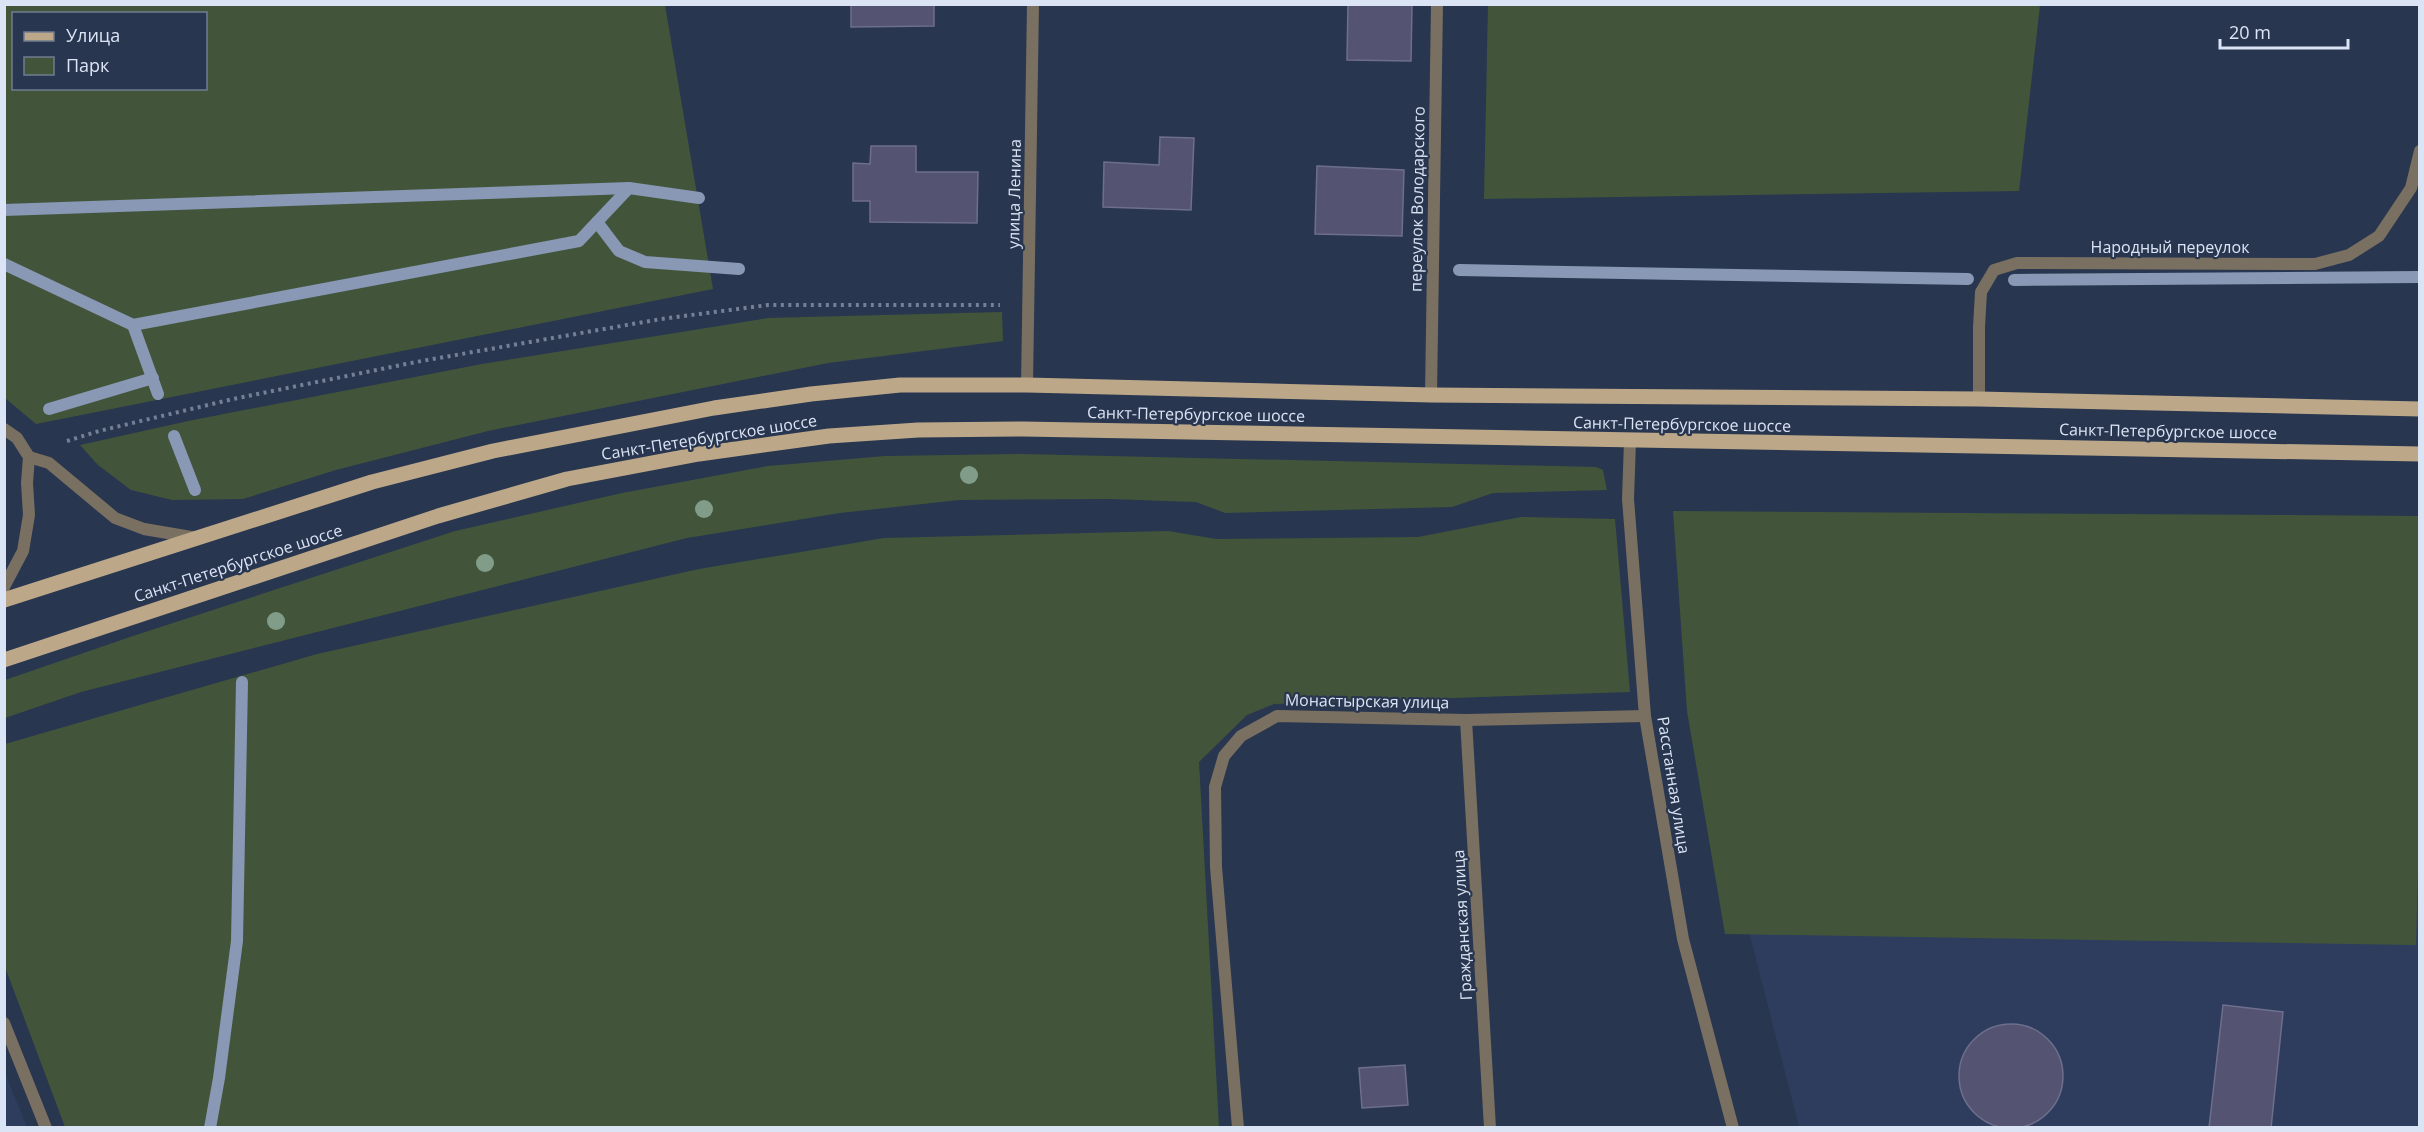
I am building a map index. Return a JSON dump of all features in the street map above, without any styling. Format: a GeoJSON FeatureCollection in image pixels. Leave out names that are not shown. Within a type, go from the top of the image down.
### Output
{"type":"FeatureCollection","features":[{"type":"Feature","properties":{"kind":"main road","name":"Санкт-Петербургское шоссе"},"geometry":{"type":"LineString","coordinates":[[4,600],[372,482],[493,451],[714,408],[811,394],[900,386],[1027,385],[1431,395],[1979,399],[2420,408]]}},
{"type":"Feature","properties":{"kind":"main road","name":"Санкт-Петербургское шоссе"},"geometry":{"type":"LineString","coordinates":[[4,660],[438,516],[567,479],[699,454],[829,436],[918,430],[1023,429],[2420,454]]}},
{"type":"Feature","properties":{"kind":"street","name":"улица Ленина"},"geometry":{"type":"LineString","coordinates":[[1027,385],[1033,4]]}},
{"type":"Feature","properties":{"kind":"street","name":"переулок Володарского"},"geometry":{"type":"LineString","coordinates":[[1431,395],[1437,4]]}},
{"type":"Feature","properties":{"kind":"street","name":"Народный переулок"},"geometry":{"type":"LineString","coordinates":[[1979,399],[1981,292],[1994,270],[2017,263],[2315,264],[2349,255],[2379,236],[2411,188],[2420,152]]}},
{"type":"Feature","properties":{"kind":"street"},"geometry":{"type":"LineString","coordinates":[[4,429],[16,438],[29,457],[27,483],[29,516],[23,551],[4,587]]}},
{"type":"Feature","properties":{"kind":"street","name":"Расстанная улица"},"geometry":{"type":"LineString","coordinates":[[1630,441],[1628,499],[1645,716],[1683,939],[1733,1128]]}},
{"type":"Feature","properties":{"kind":"street"},"geometry":{"type":"LineString","coordinates":[[29,457],[49,463],[115,518],[144,529],[197,538]]}},
{"type":"Feature","properties":{"kind":"street","name":"Монастырская улица"},"geometry":{"type":"LineString","coordinates":[[1238,1128],[1216,867],[1215,787],[1224,756],[1241,736],[1277,716],[1466,720],[1645,716]]}},
{"type":"Feature","properties":{"kind":"street","name":"Гражданская улица"},"geometry":{"type":"LineString","coordinates":[[1466,720],[1490,1128]]}},
{"type":"Feature","properties":{"kind":"street"},"geometry":{"type":"LineString","coordinates":[[4,1023],[46,1128]]}},
{"type":"Feature","properties":{"kind":"path"},"geometry":{"type":"LineString","coordinates":[[64,442],[99,430],[244,397],[427,360],[661,319],[768,305],[1003,305]]}},
{"type":"Feature","properties":{"kind":"shaded area"},"geometry":{"type":"Polygon","coordinates":[[[1702,604],[2419,615],[2419,1127],[1799,1127],[1750,936],[1702,604]]]}},
{"type":"Feature","properties":{"kind":"shaded area"},"geometry":{"type":"Polygon","coordinates":[[[5,1073],[27,1127],[5,1127],[5,1073]]]}},
{"type":"Feature","properties":{"kind":"green space"},"geometry":{"type":"Polygon","coordinates":[[[4,5],[665,5],[713,289],[36,424],[5,398],[4,5]]]}},
{"type":"Feature","properties":{"kind":"green space"},"geometry":{"type":"Polygon","coordinates":[[[1488,5],[2040,5],[2019,191],[1484,199],[1488,5]]]}},
{"type":"Feature","properties":{"kind":"green space"},"geometry":{"type":"Polygon","coordinates":[[[1002,312],[1003,341],[828,363],[488,431],[336,470],[243,499],[172,500],[131,490],[98,465],[80,445],[193,420],[482,364],[768,318],[1002,312]]]}},
{"type":"Feature","properties":{"kind":"green space"},"geometry":{"type":"Polygon","coordinates":[[[1022,454],[1596,467],[1603,470],[1607,490],[1493,493],[1452,507],[1225,513],[1196,502],[1110,499],[959,500],[840,513],[687,538],[81,692],[5,718],[5,680],[455,531],[622,493],[768,466],[885,456],[1022,454]]]}},
{"type":"Feature","properties":{"kind":"green space"},"geometry":{"type":"Polygon","coordinates":[[[1673,511],[2419,516],[2420,792],[2416,945],[1725,934],[1687,711],[1673,511]]]}},
{"type":"Feature","properties":{"kind":"green space"},"geometry":{"type":"Polygon","coordinates":[[[1521,517],[1615,519],[1630,692],[1274,704],[1247,715],[1199,762],[1219,1127],[65,1127],[5,967],[5,744],[317,654],[699,569],[884,538],[1168,531],[1216,539],[1418,537],[1521,517]]]}},
{"type":"Feature","properties":{"kind":"building"},"geometry":{"type":"Polygon","coordinates":[[[851,4],[934,4],[934,26],[851,27],[851,4]]]}},
{"type":"Feature","properties":{"kind":"building"},"geometry":{"type":"Polygon","coordinates":[[[1348,4],[1412,4],[1411,61],[1347,60],[1348,4]]]}},
{"type":"Feature","properties":{"kind":"building"},"geometry":{"type":"Polygon","coordinates":[[[1160,137],[1194,138],[1191,210],[1103,207],[1104,162],[1159,165],[1160,137]]]}},
{"type":"Feature","properties":{"kind":"building"},"geometry":{"type":"Polygon","coordinates":[[[871,146],[916,146],[916,172],[978,172],[977,223],[870,222],[870,201],[853,201],[853,163],[870,164],[871,146]]]}},
{"type":"Feature","properties":{"kind":"building"},"geometry":{"type":"Polygon","coordinates":[[[1317,166],[1404,170],[1402,236],[1315,234],[1317,166]]]}},
{"type":"Feature","properties":{"kind":"building"},"geometry":{"type":"Polygon","coordinates":[[[2223,1005],[2283,1012],[2271,1128],[2209,1128],[2223,1005]]]}},
{"type":"Feature","properties":{"kind":"building"},"geometry":{"type":"Polygon","coordinates":[[[2011,1024],[2031,1028],[2048,1039],[2059,1056],[2063,1076],[2059,1096],[2048,1113],[2031,1124],[2011,1128],[1991,1124],[1974,1113],[1963,1096],[1959,1076],[1963,1056],[1974,1039],[1991,1028],[2011,1024]]]}},
{"type":"Feature","properties":{"kind":"building"},"geometry":{"type":"Polygon","coordinates":[[[1405,1065],[1408,1105],[1362,1108],[1359,1068],[1405,1065]]]}},
{"type":"Feature","properties":{"kind":"waterway"},"geometry":{"type":"LineString","coordinates":[[4,210],[629,188],[699,198]]}},
{"type":"Feature","properties":{"kind":"waterway"},"geometry":{"type":"LineString","coordinates":[[133,325],[579,241],[629,188]]}},
{"type":"Feature","properties":{"kind":"waterway"},"geometry":{"type":"LineString","coordinates":[[597,222],[619,251],[645,262],[739,269]]}},
{"type":"Feature","properties":{"kind":"waterway"},"geometry":{"type":"LineString","coordinates":[[4,264],[133,325],[158,394]]}},
{"type":"Feature","properties":{"kind":"waterway"},"geometry":{"type":"LineString","coordinates":[[1459,270],[1968,279]]}},
{"type":"Feature","properties":{"kind":"waterway"},"geometry":{"type":"LineString","coordinates":[[2014,280],[2420,277]]}},
{"type":"Feature","properties":{"kind":"waterway"},"geometry":{"type":"LineString","coordinates":[[49,409],[153,378]]}},
{"type":"Feature","properties":{"kind":"waterway"},"geometry":{"type":"LineString","coordinates":[[174,436],[195,490]]}},
{"type":"Feature","properties":{"kind":"waterway"},"geometry":{"type":"LineString","coordinates":[[210,1128],[237,941],[242,682]]}}]}
